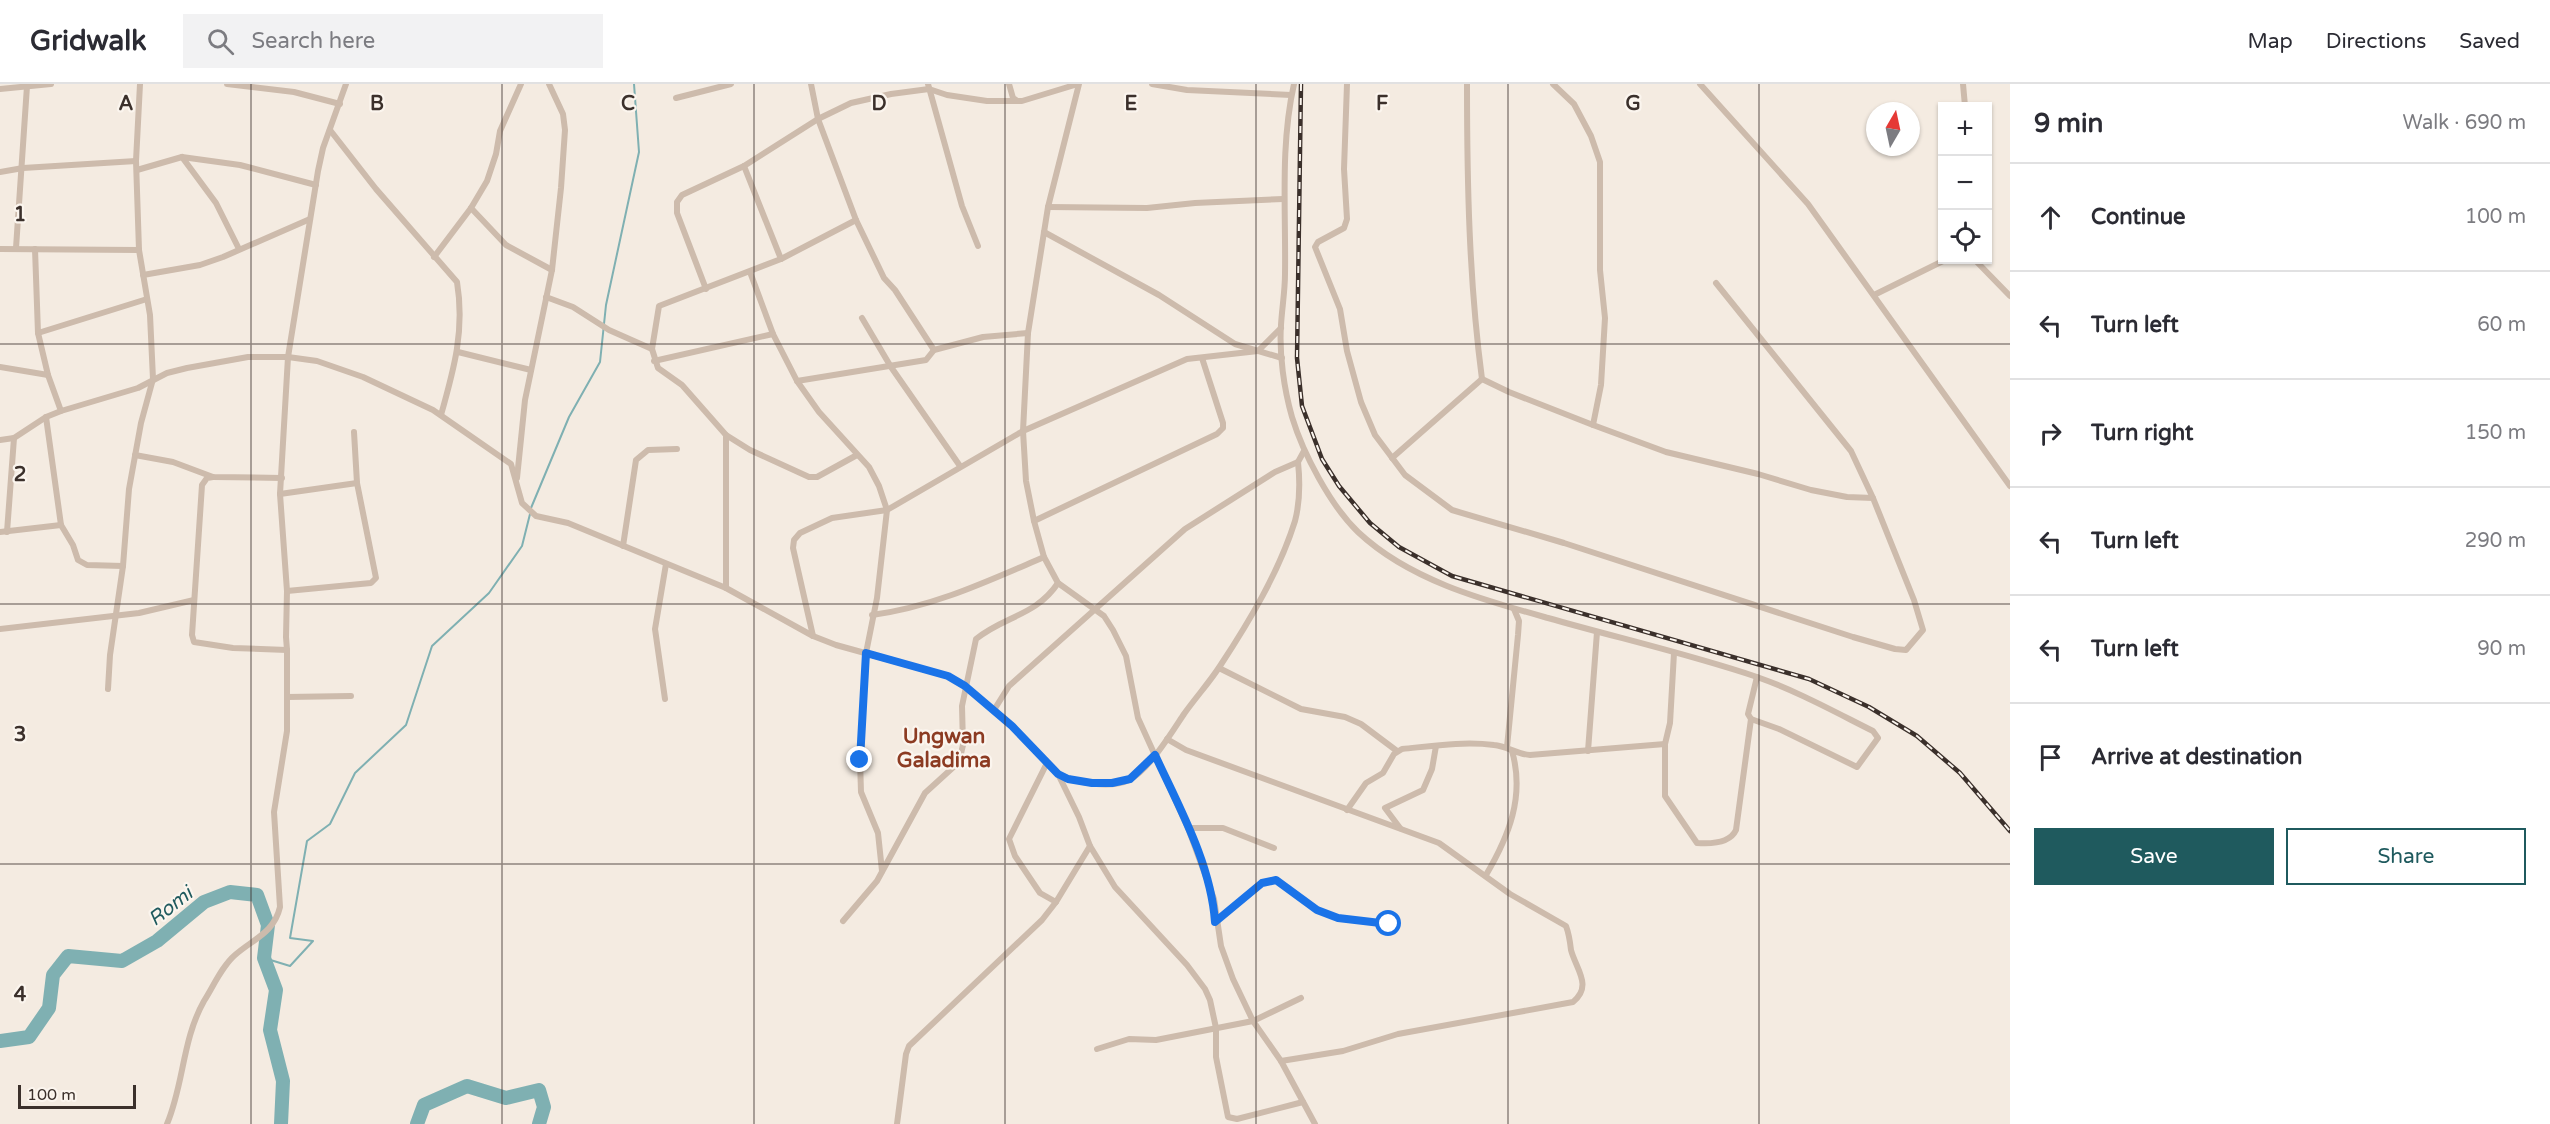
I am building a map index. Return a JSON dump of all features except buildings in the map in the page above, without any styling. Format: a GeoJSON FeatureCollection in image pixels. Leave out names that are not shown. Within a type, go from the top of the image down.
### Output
{"type":"FeatureCollection","features":[{"type":"Feature","properties":{"kind":"street"},"geometry":{"type":"LineString","coordinates":[[0,89],[51,84]]}},
{"type":"Feature","properties":{"kind":"street"},"geometry":{"type":"LineString","coordinates":[[108,689],[115,614],[123,566],[129,489],[141,423],[153,379],[147,299],[139,250],[136,161],[140,84]]}},
{"type":"Feature","properties":{"kind":"street"},"geometry":{"type":"LineString","coordinates":[[226,84],[294,92],[340,104]]}},
{"type":"Feature","properties":{"kind":"street"},"geometry":{"type":"LineString","coordinates":[[294,92],[295,84]]}},
{"type":"Feature","properties":{"kind":"street"},"geometry":{"type":"LineString","coordinates":[[167,1124],[173,1108],[189,1037],[203,1004],[235,955],[271,928],[278,918],[280,907],[274,812],[287,731],[287,591],[280,494],[288,357],[323,148],[346,84]]}},
{"type":"Feature","properties":{"kind":"street"},"geometry":{"type":"LineString","coordinates":[[434,257],[471,208],[486,182],[496,154],[500,131],[521,84]]}},
{"type":"Feature","properties":{"kind":"street"},"geometry":{"type":"LineString","coordinates":[[517,480],[525,400],[552,270],[565,130],[563,114],[549,84]]}},
{"type":"Feature","properties":{"kind":"street"},"geometry":{"type":"LineString","coordinates":[[676,98],[731,84]]}},
{"type":"Feature","properties":{"kind":"street"},"geometry":{"type":"LineString","coordinates":[[811,84],[818,119],[856,220],[884,278],[895,290],[934,350]]}},
{"type":"Feature","properties":{"kind":"street"},"geometry":{"type":"LineString","coordinates":[[1009,84],[1013,98],[1017,100]]}},
{"type":"Feature","properties":{"kind":"street"},"geometry":{"type":"LineString","coordinates":[[706,289],[677,213],[677,202],[682,195],[744,166],[818,119],[851,103],[929,86],[946,95],[987,101],[1017,100],[1079,84],[1048,207],[1028,333],[1023,431],[1026,481],[1034,521],[1044,557],[1058,583],[1080,601],[1095,608],[1113,630],[1126,656],[1138,718],[1188,828],[1214,899],[1215,922],[1221,946],[1253,1021],[1281,1061],[1315,1124]]}},
{"type":"Feature","properties":{"kind":"street"},"geometry":{"type":"LineString","coordinates":[[1152,84],[1187,90],[1291,95]]}},
{"type":"Feature","properties":{"kind":"street"},"geometry":{"type":"LineString","coordinates":[[1294,84],[1291,95],[1283,199],[1286,276],[1281,328],[1282,358],[1292,415],[1304,451],[1325,488],[1357,531],[1394,560],[1449,587],[1514,609],[1757,677],[1806,697],[1873,731],[1878,738],[1857,767],[1779,729],[1751,719]]}},
{"type":"Feature","properties":{"kind":"street"},"geometry":{"type":"LineString","coordinates":[[1347,84],[1344,169],[1347,219],[1344,228],[1318,242],[1315,247],[1340,309],[1347,351],[1361,402],[1375,435],[1405,475],[1452,510],[1575,546],[1853,637],[1906,650],[1923,630],[1914,600],[1873,498],[1851,452],[1716,283]]}},
{"type":"Feature","properties":{"kind":"street"},"geometry":{"type":"LineString","coordinates":[[1467,84],[1470,263],[1473,314],[1482,379]]}},
{"type":"Feature","properties":{"kind":"street"},"geometry":{"type":"LineString","coordinates":[[1553,84],[1574,104],[1591,136],[1600,162],[1600,270],[1605,318],[1601,385],[1593,424]]}},
{"type":"Feature","properties":{"kind":"street"},"geometry":{"type":"LineString","coordinates":[[1700,84],[1809,204],[2010,486]]}},
{"type":"Feature","properties":{"kind":"street"},"geometry":{"type":"LineString","coordinates":[[1707,84],[1707,92]]}},
{"type":"Feature","properties":{"kind":"street"},"geometry":{"type":"LineString","coordinates":[[1963,84],[1965,102]]}},
{"type":"Feature","properties":{"kind":"street"},"geometry":{"type":"LineString","coordinates":[[16,248],[27,86]]}},
{"type":"Feature","properties":{"kind":"street"},"geometry":{"type":"LineString","coordinates":[[929,86],[962,206],[978,246]]}},
{"type":"Feature","properties":{"kind":"street"},"geometry":{"type":"LineString","coordinates":[[330,130],[434,257],[452,273],[457,282],[458,352],[441,415]]}},
{"type":"Feature","properties":{"kind":"street"},"geometry":{"type":"LineString","coordinates":[[137,170],[182,157],[240,165],[316,185]]}},
{"type":"Feature","properties":{"kind":"street"},"geometry":{"type":"LineString","coordinates":[[182,157],[216,203],[239,249]]}},
{"type":"Feature","properties":{"kind":"street"},"geometry":{"type":"LineString","coordinates":[[0,172],[23,168],[136,161]]}},
{"type":"Feature","properties":{"kind":"street"},"geometry":{"type":"LineString","coordinates":[[744,166],[782,259]]}},
{"type":"Feature","properties":{"kind":"street"},"geometry":{"type":"LineString","coordinates":[[1048,207],[1148,208],[1195,203],[1283,199]]}},
{"type":"Feature","properties":{"kind":"street"},"geometry":{"type":"LineString","coordinates":[[471,208],[506,245],[552,270]]}},
{"type":"Feature","properties":{"kind":"street"},"geometry":{"type":"LineString","coordinates":[[143,275],[200,265],[310,219]]}},
{"type":"Feature","properties":{"kind":"street"},"geometry":{"type":"LineString","coordinates":[[856,220],[782,259],[659,306],[652,349],[658,368],[682,385],[726,435],[750,450],[809,477],[817,477],[857,454]]}},
{"type":"Feature","properties":{"kind":"street"},"geometry":{"type":"LineString","coordinates":[[1044,232],[1159,296],[1235,344],[1282,358]]}},
{"type":"Feature","properties":{"kind":"street"},"geometry":{"type":"LineString","coordinates":[[0,249],[139,250]]}},
{"type":"Feature","properties":{"kind":"street"},"geometry":{"type":"LineString","coordinates":[[34,249],[38,333],[48,375],[61,411]]}},
{"type":"Feature","properties":{"kind":"street"},"geometry":{"type":"LineString","coordinates":[[1874,295],[1938,263]]}},
{"type":"Feature","properties":{"kind":"street"},"geometry":{"type":"LineString","coordinates":[[1979,264],[2010,296]]}},
{"type":"Feature","properties":{"kind":"street"},"geometry":{"type":"LineString","coordinates":[[750,272],[773,334],[797,381],[819,412],[869,467],[879,486],[887,510],[878,587],[866,653],[860,760],[861,792],[878,834],[882,871]]}},
{"type":"Feature","properties":{"kind":"street"},"geometry":{"type":"LineString","coordinates":[[546,297],[573,308],[609,330],[652,349]]}},
{"type":"Feature","properties":{"kind":"street"},"geometry":{"type":"LineString","coordinates":[[38,333],[147,299]]}},
{"type":"Feature","properties":{"kind":"street"},"geometry":{"type":"LineString","coordinates":[[862,318],[891,367],[960,466]]}},
{"type":"Feature","properties":{"kind":"street"},"geometry":{"type":"LineString","coordinates":[[813,636],[793,548],[794,540],[800,533],[832,518],[887,510],[1023,431],[1176,363],[1258,351],[1281,328]]}},
{"type":"Feature","properties":{"kind":"street"},"geometry":{"type":"LineString","coordinates":[[797,381],[926,360],[934,350],[982,337],[1028,333]]}},
{"type":"Feature","properties":{"kind":"street"},"geometry":{"type":"LineString","coordinates":[[654,361],[773,334]]}},
{"type":"Feature","properties":{"kind":"street"},"geometry":{"type":"LineString","coordinates":[[458,352],[531,370]]}},
{"type":"Feature","properties":{"kind":"street"},"geometry":{"type":"LineString","coordinates":[[0,440],[14,438],[46,417],[61,411],[138,388],[153,379],[187,368],[248,357],[288,357],[317,362],[363,377],[441,415],[511,464],[522,503],[536,516],[568,523],[726,588],[813,636],[948,676],[965,686],[994,710],[1058,774],[1090,846],[1115,887],[1187,964],[1205,989],[1210,1000],[1216,1028],[1216,1057],[1228,1118],[1237,1119],[1303,1102]]}},
{"type":"Feature","properties":{"kind":"street"},"geometry":{"type":"LineString","coordinates":[[1034,521],[1217,434],[1223,423],[1202,358]]}},
{"type":"Feature","properties":{"kind":"street"},"geometry":{"type":"LineString","coordinates":[[0,367],[48,375]]}},
{"type":"Feature","properties":{"kind":"street"},"geometry":{"type":"LineString","coordinates":[[1392,458],[1482,379]]}},
{"type":"Feature","properties":{"kind":"street"},"geometry":{"type":"LineString","coordinates":[[1482,379],[1509,392],[1666,452],[1758,474],[1811,490],[1847,497],[1873,498]]}},
{"type":"Feature","properties":{"kind":"street"},"geometry":{"type":"LineString","coordinates":[[46,417],[61,525],[73,545],[78,560],[83,564],[123,566]]}},
{"type":"Feature","properties":{"kind":"street"},"geometry":{"type":"LineString","coordinates":[[287,591],[371,583],[376,578],[357,483],[354,432]]}},
{"type":"Feature","properties":{"kind":"street"},"geometry":{"type":"LineString","coordinates":[[726,435],[726,588]]}},
{"type":"Feature","properties":{"kind":"street"},"geometry":{"type":"LineString","coordinates":[[14,438],[3,532],[61,525]]}},
{"type":"Feature","properties":{"kind":"street"},"geometry":{"type":"LineString","coordinates":[[623,546],[636,460],[648,450],[678,449]]}},
{"type":"Feature","properties":{"kind":"street"},"geometry":{"type":"LineString","coordinates":[[1058,774],[1080,781],[1112,783],[1130,779],[1155,755],[1219,668],[1258,602],[1295,520],[1299,491],[1298,462],[1304,451]]}},
{"type":"Feature","properties":{"kind":"street"},"geometry":{"type":"LineString","coordinates":[[135,455],[173,462],[213,477]]}},
{"type":"Feature","properties":{"kind":"street"},"geometry":{"type":"LineString","coordinates":[[994,710],[1009,686],[1185,529],[1275,472],[1298,462]]}},
{"type":"Feature","properties":{"kind":"street"},"geometry":{"type":"LineString","coordinates":[[282,478],[213,477],[207,478],[202,485],[192,635],[194,642],[233,648],[287,650]]}},
{"type":"Feature","properties":{"kind":"street"},"geometry":{"type":"LineString","coordinates":[[280,494],[357,483]]}},
{"type":"Feature","properties":{"kind":"street"},"geometry":{"type":"LineString","coordinates":[[872,615],[902,611],[939,600],[1044,557]]}},
{"type":"Feature","properties":{"kind":"street"},"geometry":{"type":"LineString","coordinates":[[665,699],[655,629],[666,564]]}},
{"type":"Feature","properties":{"kind":"street"},"geometry":{"type":"LineString","coordinates":[[843,921],[869,891],[882,871],[925,793],[959,762],[963,745],[962,706],[975,639],[1037,607],[1049,597],[1058,583]]}},
{"type":"Feature","properties":{"kind":"street"},"geometry":{"type":"LineString","coordinates":[[0,629],[139,613],[194,600]]}},
{"type":"Feature","properties":{"kind":"street"},"geometry":{"type":"LineString","coordinates":[[1486,874],[1503,846],[1510,829],[1517,795],[1517,766],[1510,749],[1519,621],[1514,609]]}},
{"type":"Feature","properties":{"kind":"street"},"geometry":{"type":"LineString","coordinates":[[1588,751],[1597,632]]}},
{"type":"Feature","properties":{"kind":"street"},"geometry":{"type":"LineString","coordinates":[[1674,653],[1670,723],[1665,744],[1665,796],[1697,843],[1727,840],[1736,830],[1751,719],[1748,714],[1757,677]]}},
{"type":"Feature","properties":{"kind":"street"},"geometry":{"type":"LineString","coordinates":[[1219,668],[1301,708],[1345,717],[1361,724],[1396,751],[1471,743],[1510,749],[1530,755],[1665,744]]}},
{"type":"Feature","properties":{"kind":"street"},"geometry":{"type":"LineString","coordinates":[[287,697],[351,696]]}},
{"type":"Feature","properties":{"kind":"street"},"geometry":{"type":"LineString","coordinates":[[1167,739],[1186,750],[1439,843],[1486,874],[1510,894],[1566,926],[1571,950],[1584,986],[1576,1001],[1398,1034],[1343,1051],[1281,1061]]}},
{"type":"Feature","properties":{"kind":"street"},"geometry":{"type":"LineString","coordinates":[[1400,829],[1385,808],[1423,790],[1432,769],[1436,746]]}},
{"type":"Feature","properties":{"kind":"street"},"geometry":{"type":"LineString","coordinates":[[1347,810],[1366,783],[1383,773],[1396,751]]}},
{"type":"Feature","properties":{"kind":"street"},"geometry":{"type":"LineString","coordinates":[[1047,763],[1009,839],[1014,856],[1036,887],[1056,902]]}},
{"type":"Feature","properties":{"kind":"street"},"geometry":{"type":"LineString","coordinates":[[1188,828],[1223,828],[1274,848]]}},
{"type":"Feature","properties":{"kind":"street"},"geometry":{"type":"LineString","coordinates":[[897,1124],[909,1046],[1042,920],[1056,902],[1090,846]]}},
{"type":"Feature","properties":{"kind":"street"},"geometry":{"type":"LineString","coordinates":[[1215,922],[1262,883],[1276,880],[1317,910],[1338,918],[1389,924]]}},
{"type":"Feature","properties":{"kind":"street"},"geometry":{"type":"LineString","coordinates":[[1097,1049],[1129,1039],[1156,1040],[1253,1021],[1301,998]]}},
{"type":"Feature","properties":{"kind":"waterway"},"geometry":{"type":"LineString","coordinates":[[531,508],[569,417],[600,362],[606,305],[639,152],[634,84]]}},
{"type":"Feature","properties":{"kind":"waterway"},"geometry":{"type":"LineString","coordinates":[[264,958],[290,966],[313,941],[290,938],[307,841],[330,824],[355,773],[406,725],[432,646],[489,593],[522,546],[530,514]]}},
{"type":"Feature","properties":{"kind":"waterway","name":"Romi"},"geometry":{"type":"LineString","coordinates":[[0,1041],[29,1037],[49,1008],[53,975],[68,956],[122,961],[157,941],[204,902],[230,892],[257,895],[268,925],[264,958],[276,990],[270,1030],[283,1081],[281,1124]]}},
{"type":"Feature","properties":{"kind":"waterway","name":"Romi"},"geometry":{"type":"LineString","coordinates":[[417,1124],[424,1105],[467,1086],[506,1098],[539,1090],[544,1107],[539,1124]]}},
{"type":"Feature","properties":{"kind":"railway"},"geometry":{"type":"LineString","coordinates":[[1301,84],[1297,358],[1302,406],[1322,459],[1339,486],[1370,523],[1399,547],[1452,576],[1809,679],[1869,707],[1917,736],[1960,773],[2010,831]]}},
{"type":"Feature","properties":{"kind":"district","name":"Ungwan Galadima"},"geometry":{"type":"Point","coordinates":[944,748]}},
{"type":"Feature","properties":{"kind":"route"},"geometry":{"type":"LineString","coordinates":[[860,760],[866,653],[948,676],[965,686],[1012,726],[1058,774],[1068,779],[1092,783],[1112,783],[1130,779],[1155,755],[1188,828],[1214,899],[1215,922],[1262,883],[1276,880],[1317,910],[1338,918],[1389,924]]}}]}
